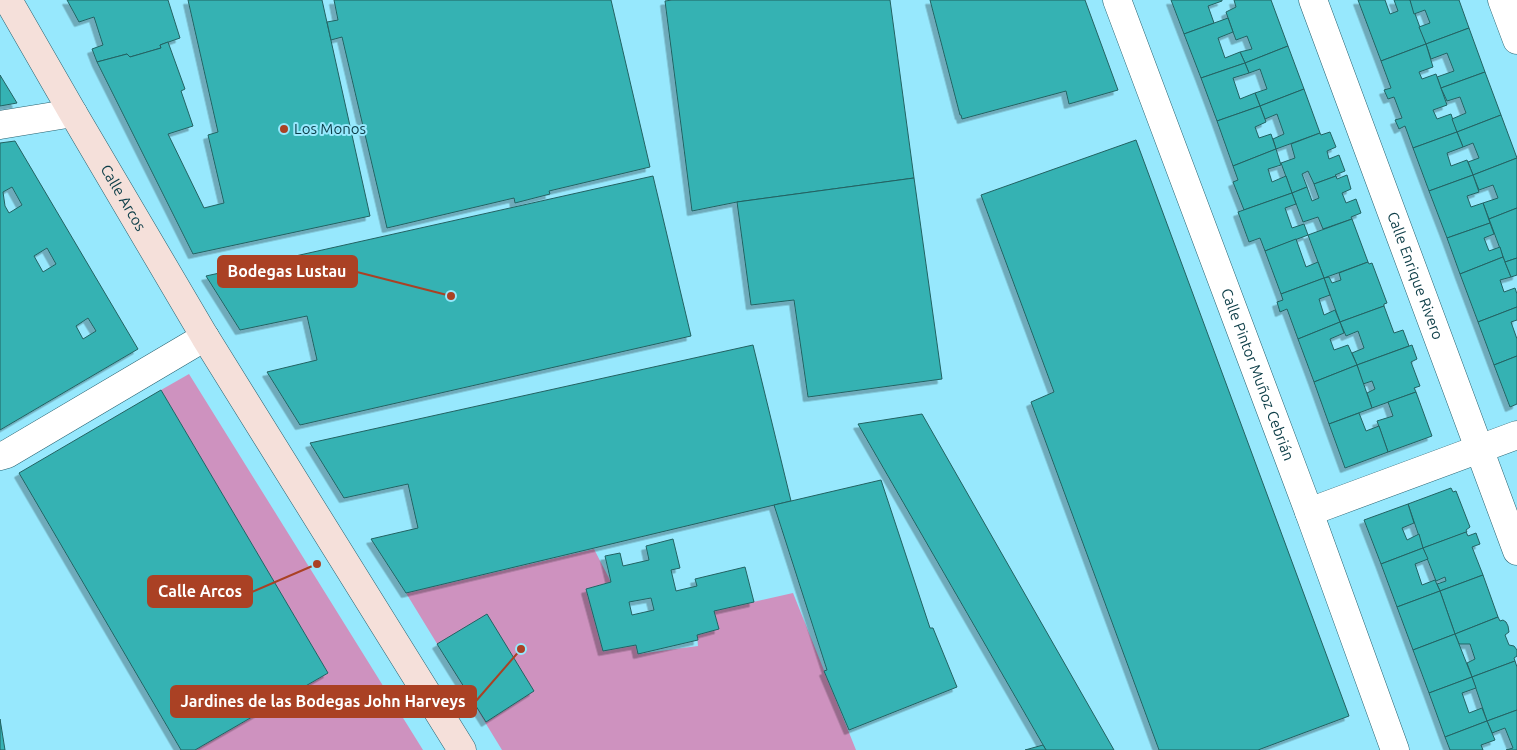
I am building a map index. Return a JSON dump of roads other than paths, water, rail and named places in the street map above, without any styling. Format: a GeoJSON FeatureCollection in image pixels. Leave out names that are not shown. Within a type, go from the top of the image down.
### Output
{"type":"FeatureCollection","features":[{"type":"Feature","properties":{"kind":"street","name":"Calle Arcos"},"geometry":{"type":"LineString","coordinates":[[8,0],[205,337],[462,750]]}},
{"type":"Feature","properties":{"kind":"street","name":"Calle Pintor Muñoz Cebrián"},"geometry":{"type":"LineString","coordinates":[[1117,0],[1396,750]]}},
{"type":"Feature","properties":{"kind":"street","name":"Calle Enrique Rivero"},"geometry":{"type":"LineString","coordinates":[[1313,0],[1517,551]]}},
{"type":"Feature","properties":{"kind":"street"},"geometry":{"type":"LineString","coordinates":[[1502,0],[1517,40]]}},
{"type":"Feature","properties":{"kind":"street"},"geometry":{"type":"LineString","coordinates":[[0,125],[73,113]]}},
{"type":"Feature","properties":{"kind":"street"},"geometry":{"type":"LineString","coordinates":[[0,456],[205,337]]}},
{"type":"Feature","properties":{"kind":"street"},"geometry":{"type":"LineString","coordinates":[[1308,512],[1517,435]]}},
{"type":"Feature","properties":{"kind":"place","name":"Los Monos"},"geometry":{"type":"Point","coordinates":[284,129]}},
{"type":"Feature","properties":{"kind":"place","name":"Bodegas Lustau"},"geometry":{"type":"Point","coordinates":[451,296]}},
{"type":"Feature","properties":{"kind":"place","name":"Calle Arcos"},"geometry":{"type":"Point","coordinates":[317,564]}},
{"type":"Feature","properties":{"kind":"place","name":"Jardines de las Bodegas John Harveys"},"geometry":{"type":"Point","coordinates":[521,649]}}]}
